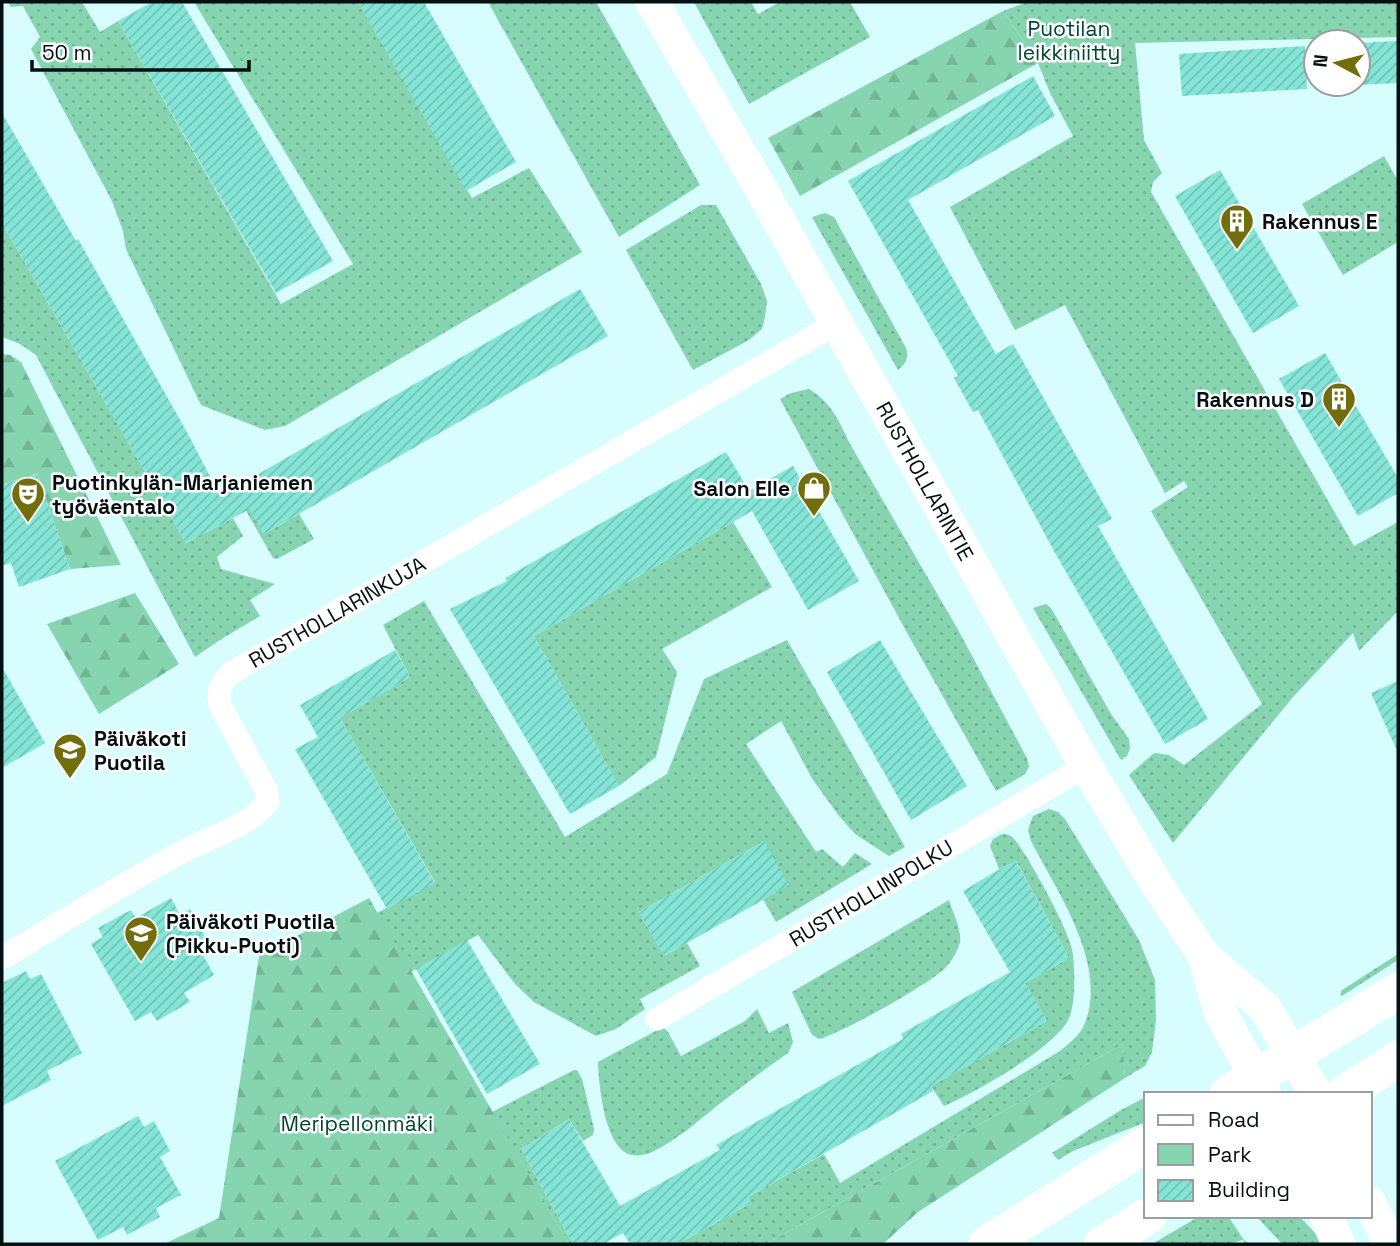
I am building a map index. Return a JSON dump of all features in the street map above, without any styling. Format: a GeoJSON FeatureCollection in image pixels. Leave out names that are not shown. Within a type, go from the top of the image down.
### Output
{"type":"FeatureCollection","features":[{"type":"Feature","properties":{"kind":"main road","name":"RUSTHOLLARINTIE"},"geometry":{"type":"LineString","coordinates":[[652,2],[837,323],[1086,766],[1157,885],[1204,956],[1265,1008],[1315,1092]]}},
{"type":"Feature","properties":{"kind":"main road","name":"RUSTHOLLARINTIE"},"geometry":{"type":"LineString","coordinates":[[1204,956],[1220,1012],[1250,1088]]}},
{"type":"Feature","properties":{"kind":"main road"},"geometry":{"type":"LineString","coordinates":[[1250,1088],[1292,1055],[1398,991]]}},
{"type":"Feature","properties":{"kind":"main road"},"geometry":{"type":"LineString","coordinates":[[1347,1092],[1398,1059]]}},
{"type":"Feature","properties":{"kind":"main road"},"geometry":{"type":"LineString","coordinates":[[987,1244],[1144,1145]]}},
{"type":"Feature","properties":{"kind":"main road"},"geometry":{"type":"LineString","coordinates":[[1372,1207],[1390,1244]]}},
{"type":"Feature","properties":{"kind":"main road"},"geometry":{"type":"LineString","coordinates":[[1103,1244],[1145,1218]]}},
{"type":"Feature","properties":{"kind":"main road"},"geometry":{"type":"LineString","coordinates":[[1327,1218],[1339,1244]]}},
{"type":"Feature","properties":{"kind":"street","name":"RUSTHOLLARINKUJA"},"geometry":{"type":"LineString","coordinates":[[2,958],[179,854],[261,811],[268,802],[265,790],[218,698],[220,685],[230,673],[837,323]]}},
{"type":"Feature","properties":{"kind":"street","name":"RUSTHOLLINPOLKU"},"geometry":{"type":"LineString","coordinates":[[657,1019],[1086,766]]}},
{"type":"Feature","properties":{"kind":"green space"},"geometry":{"type":"Polygon","coordinates":[[[8,2],[82,2],[100,32],[118,21],[281,304],[353,264],[194,2],[358,2],[472,198],[529,168],[582,252],[285,426],[265,430],[201,405],[126,249],[123,231],[112,201],[31,49],[40,37],[23,6],[11,7],[8,2]]]}},
{"type":"Feature","properties":{"kind":"green space"},"geometry":{"type":"Polygon","coordinates":[[[488,2],[596,2],[700,185],[619,237],[488,2]]]}},
{"type":"Feature","properties":{"kind":"green space"},"geometry":{"type":"Polygon","coordinates":[[[694,2],[751,2],[758,14],[780,2],[850,2],[870,37],[749,104],[694,2]]]}},
{"type":"Feature","properties":{"kind":"green space","name":"Puotilan leikkiniitty"},"geometry":{"type":"Polygon","coordinates":[[[1028,2],[1398,2],[1398,37],[1372,38],[1372,28],[1302,28],[1302,39],[1135,43],[1144,140],[1162,173],[1153,182],[1151,192],[1354,546],[1398,522],[1398,611],[1359,651],[1353,633],[1293,697],[1173,843],[1129,775],[1154,753],[1169,755],[1184,765],[1262,704],[1151,511],[1188,487],[1184,481],[1165,493],[1065,305],[1015,330],[950,207],[1073,136],[1050,93],[1038,63],[1003,11],[1028,2]]]}},
{"type":"Feature","properties":{"kind":"green space"},"geometry":{"type":"Polygon","coordinates":[[[1003,11],[1038,63],[800,196],[768,138],[1003,11]]]}},
{"type":"Feature","properties":{"kind":"green space"},"geometry":{"type":"Polygon","coordinates":[[[1384,156],[1398,181],[1398,242],[1343,275],[1302,204],[1384,156]]]}},
{"type":"Feature","properties":{"kind":"green space"},"geometry":{"type":"Polygon","coordinates":[[[701,205],[716,205],[761,284],[767,301],[762,329],[749,340],[693,370],[626,250],[701,205]]]}},
{"type":"Feature","properties":{"kind":"green space"},"geometry":{"type":"Polygon","coordinates":[[[825,213],[834,217],[906,348],[906,360],[898,370],[812,217],[825,213]]]}},
{"type":"Feature","properties":{"kind":"green space"},"geometry":{"type":"Polygon","coordinates":[[[2,223],[186,543],[233,518],[243,536],[217,557],[221,569],[275,584],[250,600],[260,616],[195,657],[36,355],[20,344],[2,337],[2,223]]]}},
{"type":"Feature","properties":{"kind":"green space"},"geometry":{"type":"Polygon","coordinates":[[[2,354],[10,355],[21,362],[121,565],[70,569],[37,473],[2,485],[2,354]]]}},
{"type":"Feature","properties":{"kind":"green space"},"geometry":{"type":"Polygon","coordinates":[[[809,389],[824,400],[838,420],[957,628],[1027,758],[1029,767],[1024,775],[996,791],[780,399],[809,389]]]}},
{"type":"Feature","properties":{"kind":"green space"},"geometry":{"type":"Polygon","coordinates":[[[249,507],[264,534],[299,514],[314,539],[277,559],[273,558],[245,509],[249,507]]]}},
{"type":"Feature","properties":{"kind":"green space"},"geometry":{"type":"Polygon","coordinates":[[[733,522],[772,587],[662,649],[677,672],[656,757],[619,786],[534,636],[733,522]]]}},
{"type":"Feature","properties":{"kind":"green space"},"geometry":{"type":"Polygon","coordinates":[[[135,593],[179,664],[99,714],[47,624],[135,593]]]}},
{"type":"Feature","properties":{"kind":"green space"},"geometry":{"type":"Polygon","coordinates":[[[424,601],[565,837],[667,774],[704,679],[787,640],[905,847],[889,856],[855,834],[813,780],[781,721],[746,744],[816,852],[822,849],[843,867],[855,853],[872,864],[776,922],[763,899],[764,841],[639,912],[664,956],[687,943],[700,966],[640,999],[645,1009],[616,1029],[596,1036],[534,1002],[515,984],[478,935],[411,972],[377,913],[435,882],[340,718],[410,677],[383,625],[424,601]]]}},
{"type":"Feature","properties":{"kind":"green space"},"geometry":{"type":"Polygon","coordinates":[[[1046,604],[1051,608],[1111,714],[1129,739],[1127,756],[1121,760],[1033,608],[1046,604]]]}},
{"type":"Feature","properties":{"kind":"green space"},"geometry":{"type":"Polygon","coordinates":[[[1049,809],[1058,812],[1065,819],[1139,940],[1155,980],[1156,1020],[1152,1052],[1145,1066],[1125,1078],[1123,1044],[766,1244],[678,1244],[751,1203],[748,1197],[824,1154],[840,1183],[1060,1051],[1078,1035],[1085,1023],[1090,1000],[1090,976],[1085,952],[1066,905],[1031,841],[1028,830],[1033,816],[1049,809]]]}},
{"type":"Feature","properties":{"kind":"green space"},"geometry":{"type":"Polygon","coordinates":[[[1002,834],[1012,837],[1021,848],[1064,926],[1073,956],[1074,994],[1071,1011],[1061,1030],[1032,1055],[994,1080],[944,1106],[931,1086],[1047,1021],[1025,983],[1069,958],[1016,861],[999,869],[990,846],[993,839],[1002,834]]]}},
{"type":"Feature","properties":{"kind":"green space","name":"Meripellonmäki"},"geometry":{"type":"Polygon","coordinates":[[[369,898],[569,1244],[164,1244],[219,1218],[259,956],[369,898]]]}},
{"type":"Feature","properties":{"kind":"green space"},"geometry":{"type":"Polygon","coordinates":[[[949,900],[958,926],[960,942],[957,951],[939,974],[865,1018],[830,1035],[819,1039],[812,1035],[792,992],[949,900]]]}},
{"type":"Feature","properties":{"kind":"green space"},"geometry":{"type":"Polygon","coordinates":[[[1398,954],[1398,960],[1340,995],[1342,990],[1398,954]]]}},
{"type":"Feature","properties":{"kind":"green space"},"geometry":{"type":"Polygon","coordinates":[[[757,1009],[769,1033],[788,1023],[793,1042],[788,1053],[661,1147],[639,1155],[631,1155],[622,1150],[609,1128],[605,1114],[598,1062],[663,1027],[681,1056],[745,1021],[757,1009]]]}},
{"type":"Feature","properties":{"kind":"green space"},"geometry":{"type":"Polygon","coordinates":[[[1123,1044],[1125,1078],[918,1212],[883,1244],[766,1244],[1123,1044]]]}},
{"type":"Feature","properties":{"kind":"green space"},"geometry":{"type":"Polygon","coordinates":[[[577,1070],[582,1079],[594,1129],[593,1135],[583,1141],[569,1119],[521,1149],[573,1244],[569,1244],[492,1112],[577,1070]]]}},
{"type":"Feature","properties":{"kind":"green space"},"geometry":{"type":"Polygon","coordinates":[[[1144,1099],[1144,1123],[1073,1151],[1058,1160],[1052,1153],[1121,1110],[1144,1099]]]}},
{"type":"Feature","properties":{"kind":"green space"},"geometry":{"type":"Polygon","coordinates":[[[1197,1218],[1229,1218],[1244,1240],[1250,1244],[1245,1244],[1243,1240],[1228,1244],[1152,1244],[1197,1218]]]}},
{"type":"Feature","properties":{"kind":"green space"},"geometry":{"type":"Polygon","coordinates":[[[1258,1218],[1301,1218],[1315,1233],[1320,1244],[1282,1244],[1258,1218]]]}},
{"type":"Feature","properties":{"kind":"building"},"geometry":{"type":"Polygon","coordinates":[[[152,2],[182,2],[333,261],[276,293],[118,21],[152,2]]]}},
{"type":"Feature","properties":{"kind":"building"},"geometry":{"type":"Polygon","coordinates":[[[358,2],[424,2],[516,162],[466,191],[358,2]]]}},
{"type":"Feature","properties":{"kind":"building"},"geometry":{"type":"Polygon","coordinates":[[[1398,41],[1398,83],[1372,84],[1372,42],[1398,41]]]}},
{"type":"Feature","properties":{"kind":"building"},"geometry":{"type":"Polygon","coordinates":[[[1302,46],[1302,89],[1182,96],[1179,54],[1302,46]]]}},
{"type":"Feature","properties":{"kind":"building"},"geometry":{"type":"Polygon","coordinates":[[[1033,76],[1055,116],[908,200],[996,354],[1013,344],[1112,519],[1098,526],[1208,719],[1165,744],[1054,551],[978,410],[973,412],[954,378],[958,376],[848,181],[1033,76]]]}},
{"type":"Feature","properties":{"kind":"building"},"geometry":{"type":"Polygon","coordinates":[[[2,113],[76,241],[78,239],[220,496],[580,289],[608,336],[264,534],[250,509],[186,543],[2,223],[2,113]]]}},
{"type":"Feature","properties":{"kind":"building","name":"Rakennus E"},"geometry":{"type":"Polygon","coordinates":[[[1220,170],[1299,306],[1253,333],[1175,196],[1220,170]]]}},
{"type":"Feature","properties":{"kind":"building","name":"Rakennus D"},"geometry":{"type":"Polygon","coordinates":[[[1325,353],[1398,478],[1398,493],[1358,516],[1279,379],[1325,353]]]}},
{"type":"Feature","properties":{"kind":"building"},"geometry":{"type":"Polygon","coordinates":[[[726,452],[749,491],[793,466],[859,581],[808,610],[752,511],[534,636],[619,786],[570,814],[450,609],[507,581],[505,578],[726,452]]]}},
{"type":"Feature","properties":{"kind":"building","name":"Puotinkylän-Marjaniemen työväentalo"},"geometry":{"type":"Polygon","coordinates":[[[37,473],[70,569],[19,587],[11,563],[2,566],[2,485],[37,473]]]}},
{"type":"Feature","properties":{"kind":"building"},"geometry":{"type":"Polygon","coordinates":[[[880,640],[967,786],[911,820],[827,672],[880,640]]]}},
{"type":"Feature","properties":{"kind":"building"},"geometry":{"type":"Polygon","coordinates":[[[395,650],[410,677],[340,718],[435,883],[387,909],[295,749],[318,737],[300,705],[395,650]]]}},
{"type":"Feature","properties":{"kind":"building"},"geometry":{"type":"Polygon","coordinates":[[[2,667],[45,743],[2,768],[2,667]]]}},
{"type":"Feature","properties":{"kind":"building"},"geometry":{"type":"Polygon","coordinates":[[[1398,681],[1398,753],[1371,693],[1398,681]]]}},
{"type":"Feature","properties":{"kind":"building"},"geometry":{"type":"Polygon","coordinates":[[[764,841],[789,885],[664,956],[639,912],[764,841]]]}},
{"type":"Feature","properties":{"kind":"building"},"geometry":{"type":"Polygon","coordinates":[[[1015,860],[1069,958],[1025,983],[1047,1021],[931,1086],[933,1091],[748,1197],[751,1203],[678,1244],[630,1244],[623,1233],[603,1244],[573,1244],[521,1149],[569,1119],[620,1206],[720,1150],[716,1145],[903,1039],[901,1034],[1010,972],[963,891],[1015,860]]]}},
{"type":"Feature","properties":{"kind":"building"},"geometry":{"type":"Polygon","coordinates":[[[171,898],[180,915],[190,909],[206,939],[197,944],[214,975],[184,993],[190,1002],[157,1021],[151,1012],[135,1021],[91,944],[103,937],[98,928],[131,910],[136,918],[171,898]]]}},
{"type":"Feature","properties":{"kind":"building"},"geometry":{"type":"Polygon","coordinates":[[[467,940],[540,1064],[487,1094],[416,969],[467,940]]]}},
{"type":"Feature","properties":{"kind":"building"},"geometry":{"type":"Polygon","coordinates":[[[26,971],[30,979],[41,974],[82,1053],[47,1071],[51,1080],[2,1106],[2,983],[26,971]]]}},
{"type":"Feature","properties":{"kind":"building"},"geometry":{"type":"Polygon","coordinates":[[[138,1116],[144,1127],[154,1121],[170,1151],[160,1157],[181,1195],[156,1208],[160,1217],[127,1235],[123,1227],[98,1240],[55,1161],[138,1116]]]}},
{"type":"Feature","properties":{"kind":"place","name":"Rakennus E"},"geometry":{"type":"Point","coordinates":[1237,251]}},
{"type":"Feature","properties":{"kind":"place","name":"Rakennus D"},"geometry":{"type":"Point","coordinates":[1339,429]}},
{"type":"Feature","properties":{"kind":"place","name":"Salon Elle"},"geometry":{"type":"Point","coordinates":[814,518]}},
{"type":"Feature","properties":{"kind":"place","name":"Puotinkylän-Marjaniemen työväentalo"},"geometry":{"type":"Point","coordinates":[28,524]}},
{"type":"Feature","properties":{"kind":"place","name":"Päiväkoti Puotila"},"geometry":{"type":"Point","coordinates":[70,780]}},
{"type":"Feature","properties":{"kind":"place","name":"Päiväkoti Puotila (Pikku-Puoti)"},"geometry":{"type":"Point","coordinates":[141,963]}}]}
